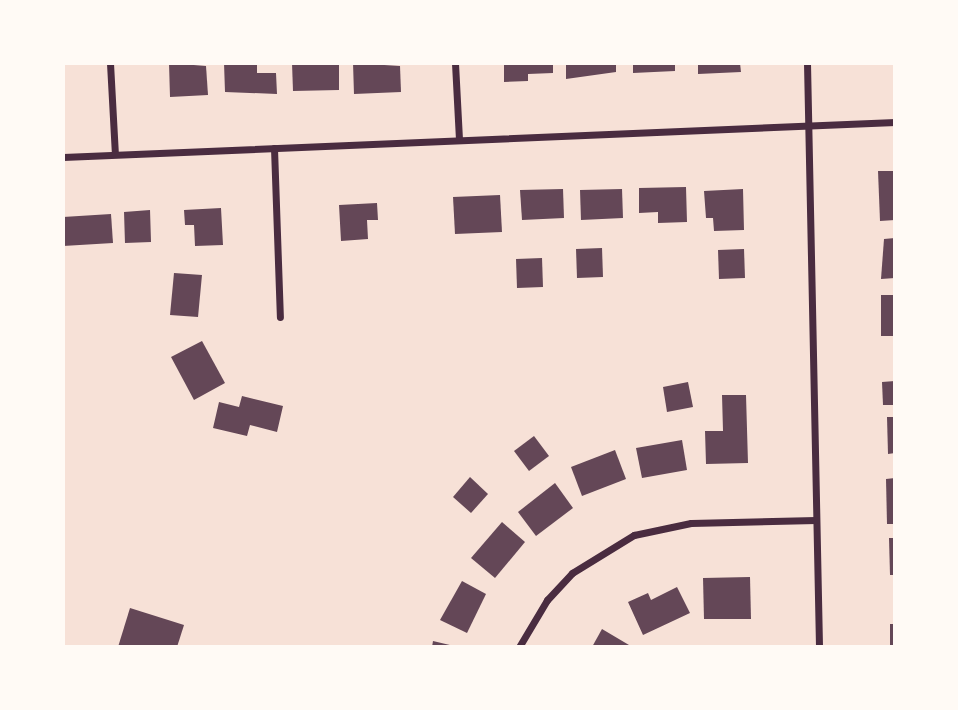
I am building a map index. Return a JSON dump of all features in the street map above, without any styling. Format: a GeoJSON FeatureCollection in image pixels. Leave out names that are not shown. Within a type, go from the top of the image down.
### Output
{"type":"FeatureCollection","features":[{"type":"Feature","properties":{"kind":"street"},"geometry":{"type":"LineString","coordinates":[[110,63],[114,154]]}},
{"type":"Feature","properties":{"kind":"street"},"geometry":{"type":"LineString","coordinates":[[455,63],[459,140]]}},
{"type":"Feature","properties":{"kind":"street"},"geometry":{"type":"LineString","coordinates":[[807,63],[819,647]]}},
{"type":"Feature","properties":{"kind":"street"},"geometry":{"type":"LineString","coordinates":[[63,157],[895,121]]}},
{"type":"Feature","properties":{"kind":"street"},"geometry":{"type":"LineString","coordinates":[[274,148],[280,317]]}},
{"type":"Feature","properties":{"kind":"street"},"geometry":{"type":"LineString","coordinates":[[519,647],[547,600],[572,573],[634,535],[691,523],[816,520]]}},
{"type":"Feature","properties":{"kind":"building"},"geometry":{"type":"Polygon","coordinates":[[[169,63],[206,66],[208,95],[170,97],[169,63]]]}},
{"type":"Feature","properties":{"kind":"building"},"geometry":{"type":"Polygon","coordinates":[[[224,63],[257,63],[257,73],[276,73],[277,94],[225,92],[224,63]]]}},
{"type":"Feature","properties":{"kind":"building"},"geometry":{"type":"Polygon","coordinates":[[[292,63],[339,65],[339,90],[293,91],[292,63]]]}},
{"type":"Feature","properties":{"kind":"building"},"geometry":{"type":"Polygon","coordinates":[[[353,63],[400,66],[401,92],[354,94],[353,63]]]}},
{"type":"Feature","properties":{"kind":"building"},"geometry":{"type":"Polygon","coordinates":[[[504,63],[553,63],[553,73],[528,74],[528,81],[504,82],[504,63]]]}},
{"type":"Feature","properties":{"kind":"building"},"geometry":{"type":"Polygon","coordinates":[[[566,63],[616,63],[616,72],[566,79],[566,63]]]}},
{"type":"Feature","properties":{"kind":"building"},"geometry":{"type":"Polygon","coordinates":[[[633,63],[675,63],[675,71],[633,73],[633,63]]]}},
{"type":"Feature","properties":{"kind":"building"},"geometry":{"type":"Polygon","coordinates":[[[698,63],[740,63],[741,72],[698,74],[698,63]]]}},
{"type":"Feature","properties":{"kind":"building"},"geometry":{"type":"Polygon","coordinates":[[[878,171],[895,171],[895,220],[880,221],[878,171]]]}},
{"type":"Feature","properties":{"kind":"building"},"geometry":{"type":"Polygon","coordinates":[[[686,187],[687,222],[658,223],[658,212],[639,213],[639,188],[686,187]]]}},
{"type":"Feature","properties":{"kind":"building"},"geometry":{"type":"Polygon","coordinates":[[[563,189],[564,218],[522,220],[520,190],[563,189]]]}},
{"type":"Feature","properties":{"kind":"building"},"geometry":{"type":"Polygon","coordinates":[[[622,189],[623,218],[581,220],[580,190],[622,189]]]}},
{"type":"Feature","properties":{"kind":"building"},"geometry":{"type":"Polygon","coordinates":[[[743,189],[744,230],[714,231],[713,218],[706,218],[704,191],[743,189]]]}},
{"type":"Feature","properties":{"kind":"building"},"geometry":{"type":"Polygon","coordinates":[[[500,195],[502,232],[455,234],[453,197],[500,195]]]}},
{"type":"Feature","properties":{"kind":"building"},"geometry":{"type":"Polygon","coordinates":[[[377,203],[378,220],[367,220],[368,239],[341,241],[339,205],[377,203]]]}},
{"type":"Feature","properties":{"kind":"building"},"geometry":{"type":"Polygon","coordinates":[[[221,208],[223,245],[195,246],[194,225],[185,225],[184,210],[221,208]]]}},
{"type":"Feature","properties":{"kind":"building"},"geometry":{"type":"Polygon","coordinates":[[[150,210],[151,242],[125,243],[124,212],[150,210]]]}},
{"type":"Feature","properties":{"kind":"building"},"geometry":{"type":"Polygon","coordinates":[[[111,214],[113,243],[63,246],[63,217],[111,214]]]}},
{"type":"Feature","properties":{"kind":"building"},"geometry":{"type":"Polygon","coordinates":[[[895,238],[895,278],[881,279],[884,239],[895,238]]]}},
{"type":"Feature","properties":{"kind":"building"},"geometry":{"type":"Polygon","coordinates":[[[602,248],[603,277],[577,278],[576,249],[602,248]]]}},
{"type":"Feature","properties":{"kind":"building"},"geometry":{"type":"Polygon","coordinates":[[[744,249],[745,278],[719,279],[718,250],[744,249]]]}},
{"type":"Feature","properties":{"kind":"building"},"geometry":{"type":"Polygon","coordinates":[[[542,258],[543,287],[517,288],[516,259],[542,258]]]}},
{"type":"Feature","properties":{"kind":"building"},"geometry":{"type":"Polygon","coordinates":[[[174,273],[202,275],[198,317],[170,315],[174,273]]]}},
{"type":"Feature","properties":{"kind":"building"},"geometry":{"type":"Polygon","coordinates":[[[881,295],[895,295],[895,336],[881,336],[881,295]]]}},
{"type":"Feature","properties":{"kind":"building"},"geometry":{"type":"Polygon","coordinates":[[[202,341],[225,383],[194,400],[171,357],[202,341]]]}},
{"type":"Feature","properties":{"kind":"building"},"geometry":{"type":"Polygon","coordinates":[[[895,381],[895,405],[883,405],[882,382],[895,381]]]}},
{"type":"Feature","properties":{"kind":"building"},"geometry":{"type":"Polygon","coordinates":[[[688,382],[693,407],[667,412],[663,387],[688,382]]]}},
{"type":"Feature","properties":{"kind":"building"},"geometry":{"type":"Polygon","coordinates":[[[722,395],[746,395],[748,463],[706,464],[705,431],[723,431],[722,395]]]}},
{"type":"Feature","properties":{"kind":"building"},"geometry":{"type":"Polygon","coordinates":[[[242,396],[283,406],[277,432],[250,425],[247,436],[213,428],[219,402],[239,407],[242,396]]]}},
{"type":"Feature","properties":{"kind":"building"},"geometry":{"type":"Polygon","coordinates":[[[887,417],[895,417],[895,453],[888,454],[887,417]]]}},
{"type":"Feature","properties":{"kind":"building"},"geometry":{"type":"Polygon","coordinates":[[[534,436],[549,456],[529,471],[514,451],[534,436]]]}},
{"type":"Feature","properties":{"kind":"building"},"geometry":{"type":"Polygon","coordinates":[[[682,440],[687,470],[642,478],[636,448],[682,440]]]}},
{"type":"Feature","properties":{"kind":"building"},"geometry":{"type":"Polygon","coordinates":[[[615,450],[626,479],[582,496],[571,467],[615,450]]]}},
{"type":"Feature","properties":{"kind":"building"},"geometry":{"type":"Polygon","coordinates":[[[470,477],[488,494],[471,513],[453,497],[470,477]]]}},
{"type":"Feature","properties":{"kind":"building"},"geometry":{"type":"Polygon","coordinates":[[[895,478],[895,524],[887,524],[886,479],[895,478]]]}},
{"type":"Feature","properties":{"kind":"building"},"geometry":{"type":"Polygon","coordinates":[[[555,483],[573,508],[536,536],[518,512],[555,483]]]}},
{"type":"Feature","properties":{"kind":"building"},"geometry":{"type":"Polygon","coordinates":[[[502,522],[525,542],[495,578],[471,558],[502,522]]]}},
{"type":"Feature","properties":{"kind":"building"},"geometry":{"type":"Polygon","coordinates":[[[889,538],[895,538],[895,575],[890,575],[889,538]]]}},
{"type":"Feature","properties":{"kind":"building"},"geometry":{"type":"Polygon","coordinates":[[[750,577],[751,619],[704,619],[703,578],[750,577]]]}},
{"type":"Feature","properties":{"kind":"building"},"geometry":{"type":"Polygon","coordinates":[[[462,581],[486,594],[467,633],[440,620],[462,581]]]}},
{"type":"Feature","properties":{"kind":"building"},"geometry":{"type":"Polygon","coordinates":[[[677,587],[690,613],[643,635],[628,602],[648,593],[651,600],[677,587]]]}},
{"type":"Feature","properties":{"kind":"building"},"geometry":{"type":"Polygon","coordinates":[[[130,608],[184,625],[177,647],[118,647],[130,608]]]}},
{"type":"Feature","properties":{"kind":"building"},"geometry":{"type":"Polygon","coordinates":[[[890,624],[895,624],[895,647],[890,647],[890,624]]]}},
{"type":"Feature","properties":{"kind":"building"},"geometry":{"type":"Polygon","coordinates":[[[602,629],[629,645],[628,647],[592,647],[602,629]]]}},
{"type":"Feature","properties":{"kind":"building"},"geometry":{"type":"Polygon","coordinates":[[[433,641],[454,646],[454,647],[432,647],[433,641]]]}}]}
